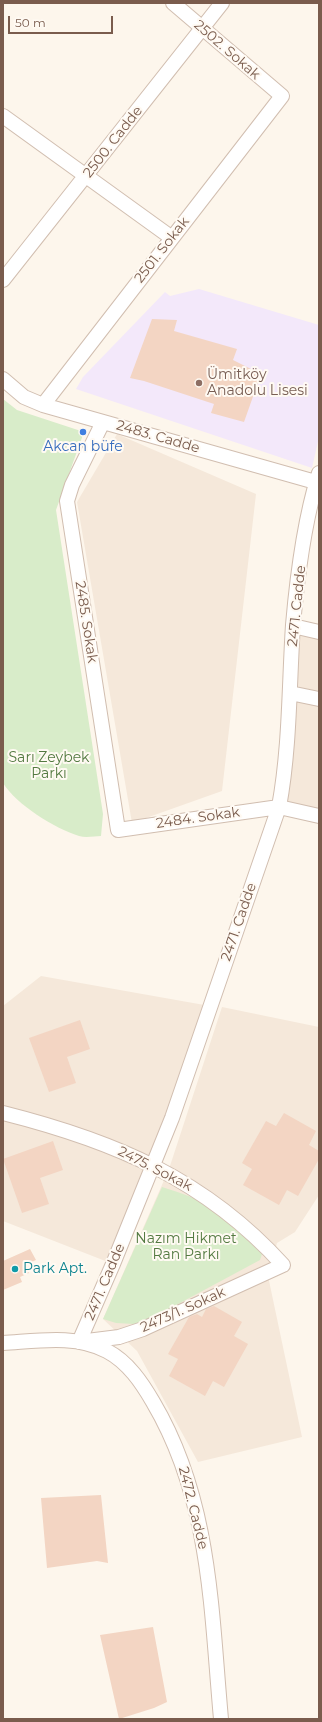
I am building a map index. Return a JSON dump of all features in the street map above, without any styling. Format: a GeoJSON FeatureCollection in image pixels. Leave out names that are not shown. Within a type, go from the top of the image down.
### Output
{"type":"FeatureCollection","features":[{"type":"Feature","properties":{"kind":"street","name":"2502. Sokak"},"geometry":{"type":"LineString","coordinates":[[173,3],[282,96]]}},
{"type":"Feature","properties":{"kind":"street","name":"2500. Cadde"},"geometry":{"type":"LineString","coordinates":[[3,280],[222,3]]}},
{"type":"Feature","properties":{"kind":"street","name":"2501. Sokak"},"geometry":{"type":"LineString","coordinates":[[43,405],[282,96]]}},
{"type":"Feature","properties":{"kind":"street"},"geometry":{"type":"LineString","coordinates":[[3,116],[172,238]]}},
{"type":"Feature","properties":{"kind":"street","name":"2483. Cadde"},"geometry":{"type":"LineString","coordinates":[[3,379],[24,397],[43,405],[318,480]]}},
{"type":"Feature","properties":{"kind":"street","name":"2485. Sokak"},"geometry":{"type":"LineString","coordinates":[[103,422],[72,486],[67,500],[118,830]]}},
{"type":"Feature","properties":{"kind":"street","name":"2471. Cadde"},"geometry":{"type":"LineString","coordinates":[[79,1342],[153,1166],[194,1054],[279,807],[286,764],[293,626],[300,568],[318,480]]}},
{"type":"Feature","properties":{"kind":"street"},"geometry":{"type":"LineString","coordinates":[[293,626],[319,632]]}},
{"type":"Feature","properties":{"kind":"street"},"geometry":{"type":"LineString","coordinates":[[290,693],[319,699]]}},
{"type":"Feature","properties":{"kind":"street"},"geometry":{"type":"LineString","coordinates":[[279,807],[319,816]]}},
{"type":"Feature","properties":{"kind":"street","name":"2484. Sokak"},"geometry":{"type":"LineString","coordinates":[[118,830],[279,807]]}},
{"type":"Feature","properties":{"kind":"street","name":"2475. Sokak"},"geometry":{"type":"LineString","coordinates":[[3,1113],[50,1125],[89,1138],[125,1152],[188,1184],[215,1203],[263,1244],[283,1265]]}},
{"type":"Feature","properties":{"kind":"street","name":"2473/1. Sokak"},"geometry":{"type":"LineString","coordinates":[[79,1342],[119,1337],[143,1329],[283,1265]]}},
{"type":"Feature","properties":{"kind":"street"},"geometry":{"type":"LineString","coordinates":[[3,1343],[62,1340],[79,1342]]}},
{"type":"Feature","properties":{"kind":"street","name":"2472. Cadde"},"geometry":{"type":"LineString","coordinates":[[79,1342],[94,1345],[108,1351],[121,1360],[132,1372],[158,1410],[179,1452],[192,1492],[204,1549],[221,1719]]}},
{"type":"Feature","properties":{"kind":"shaded area","name":"Ümitköy Anadolu Lisesi"},"geometry":{"type":"Polygon","coordinates":[[[199,289],[319,325],[319,437],[312,468],[76,389],[83,377],[165,292],[170,296],[199,289]]]}},
{"type":"Feature","properties":{"kind":"shaded area"},"geometry":{"type":"Polygon","coordinates":[[[117,434],[256,494],[222,791],[132,823],[77,502],[117,434]]]}},
{"type":"Feature","properties":{"kind":"shaded area"},"geometry":{"type":"Polygon","coordinates":[[[293,626],[319,632],[319,816],[279,807],[293,626]]]}},
{"type":"Feature","properties":{"kind":"shaded area"},"geometry":{"type":"Polygon","coordinates":[[[41,976],[210,1006],[113,1264],[3,1221],[3,1006],[41,976]]]}},
{"type":"Feature","properties":{"kind":"shaded area"},"geometry":{"type":"Polygon","coordinates":[[[222,1007],[319,1027],[319,1195],[295,1232],[277,1243],[268,1276],[302,1437],[198,1462],[137,1351],[103,1319],[169,1169],[222,1007]]]}},
{"type":"Feature","properties":{"kind":"green space","name":"Sarı Zeybek Parkı"},"geometry":{"type":"Polygon","coordinates":[[[3,399],[17,410],[84,432],[56,510],[103,814],[101,836],[82,837],[48,822],[17,799],[3,783],[3,399]]]}},
{"type":"Feature","properties":{"kind":"green space","name":"Nazım Hikmet Ran Parkı"},"geometry":{"type":"Polygon","coordinates":[[[162,1187],[197,1200],[223,1215],[252,1242],[262,1254],[260,1260],[154,1317],[134,1324],[116,1323],[103,1319],[162,1187]]]}},
{"type":"Feature","properties":{"kind":"building"},"geometry":{"type":"Polygon","coordinates":[[[152,319],[177,320],[174,331],[237,349],[233,360],[261,374],[244,422],[211,413],[214,404],[144,381],[130,378],[152,319]]]}},
{"type":"Feature","properties":{"kind":"building"},"geometry":{"type":"Polygon","coordinates":[[[80,1020],[90,1049],[67,1057],[76,1083],[49,1092],[29,1038],[80,1020]]]}},
{"type":"Feature","properties":{"kind":"building"},"geometry":{"type":"Polygon","coordinates":[[[284,1113],[316,1131],[309,1145],[319,1151],[319,1159],[298,1196],[287,1190],[279,1205],[243,1185],[252,1169],[242,1163],[266,1121],[276,1126],[284,1113]]]}},
{"type":"Feature","properties":{"kind":"building"},"geometry":{"type":"Polygon","coordinates":[[[53,1141],[63,1170],[40,1178],[49,1204],[22,1213],[3,1159],[53,1141]]]}},
{"type":"Feature","properties":{"kind":"building","name":"Park Apt."},"geometry":{"type":"Polygon","coordinates":[[[30,1249],[36,1260],[25,1265],[29,1273],[20,1277],[22,1282],[3,1290],[3,1261],[30,1249]]]}},
{"type":"Feature","properties":{"kind":"building"},"geometry":{"type":"Polygon","coordinates":[[[214,1306],[242,1322],[234,1336],[248,1344],[224,1387],[213,1381],[205,1396],[169,1376],[178,1359],[168,1354],[189,1317],[197,1314],[202,1317],[206,1309],[214,1306]]]}},
{"type":"Feature","properties":{"kind":"building"},"geometry":{"type":"Polygon","coordinates":[[[101,1495],[108,1563],[97,1561],[47,1568],[41,1498],[101,1495]]]}},
{"type":"Feature","properties":{"kind":"building"},"geometry":{"type":"Polygon","coordinates":[[[153,1627],[167,1702],[154,1708],[119,1719],[100,1635],[153,1627]]]}},
{"type":"Feature","properties":{"kind":"place","name":"Ümitköy Anadolu Lisesi"},"geometry":{"type":"Point","coordinates":[199,383]}},
{"type":"Feature","properties":{"kind":"place","name":"Akcan büfe"},"geometry":{"type":"Point","coordinates":[83,432]}},
{"type":"Feature","properties":{"kind":"place","name":"Park Apt."},"geometry":{"type":"Point","coordinates":[15,1269]}}]}
